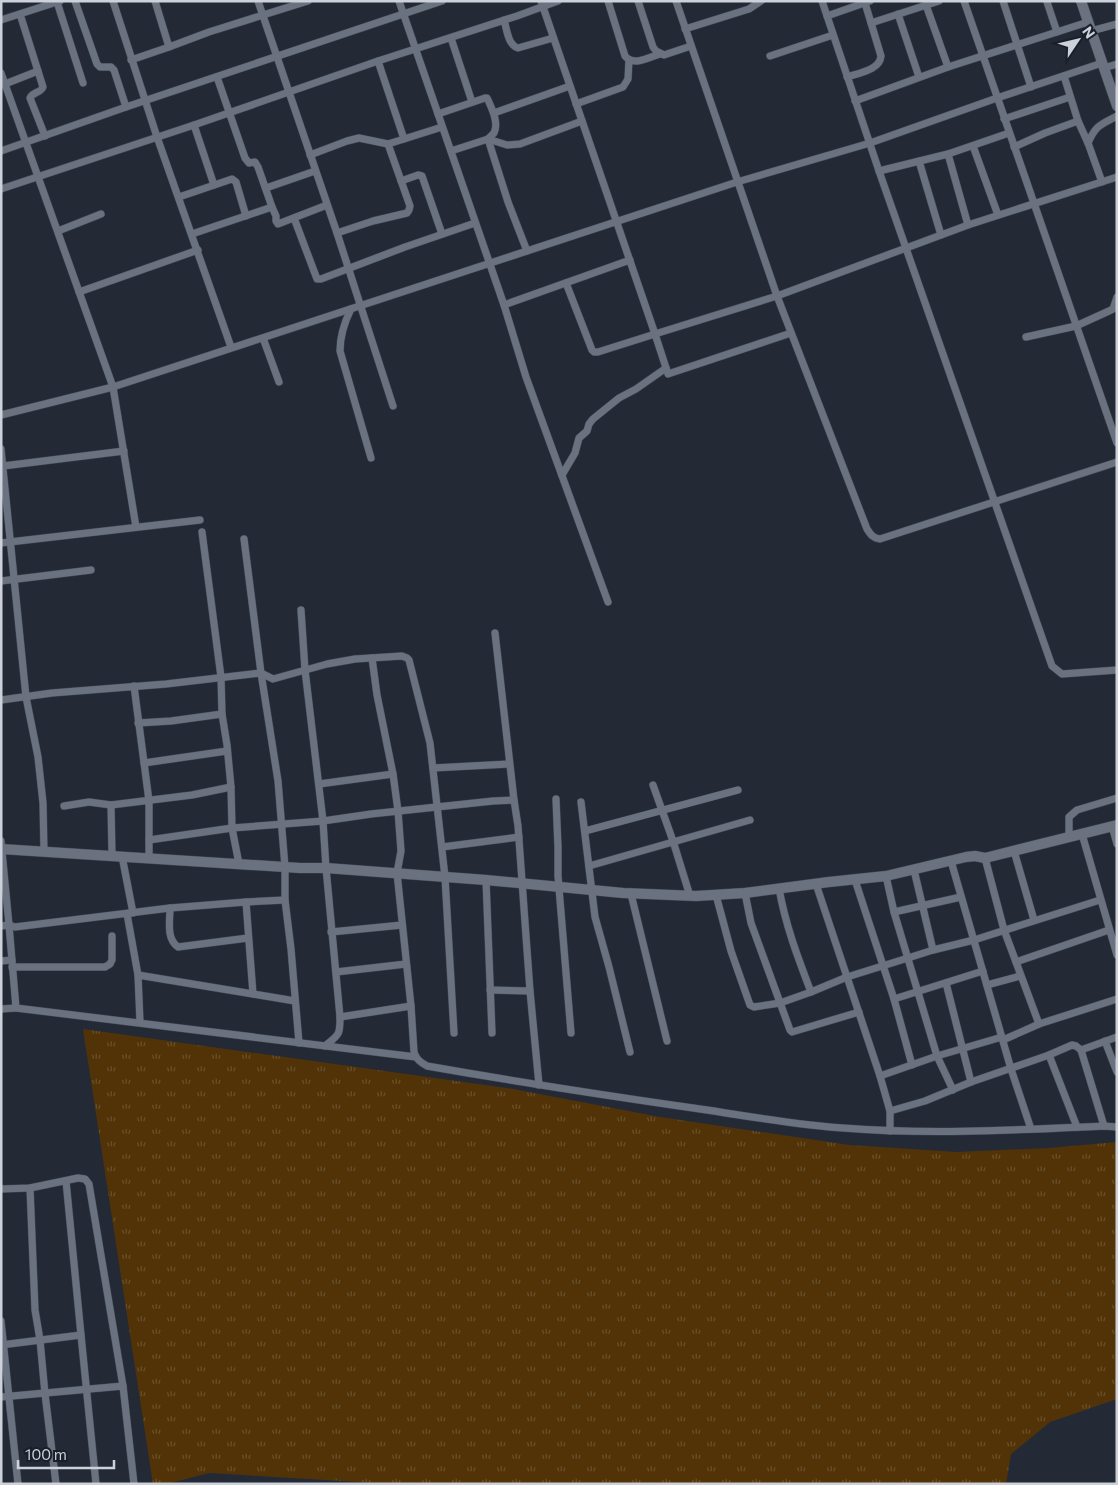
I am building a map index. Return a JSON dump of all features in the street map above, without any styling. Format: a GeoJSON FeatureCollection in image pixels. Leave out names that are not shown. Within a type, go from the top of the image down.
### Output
{"type":"FeatureCollection","features":[{"type":"Feature","properties":{"kind":"street"},"geometry":{"type":"LineString","coordinates":[[30,1],[32,10]]}},
{"type":"Feature","properties":{"kind":"street"},"geometry":{"type":"LineString","coordinates":[[75,1],[97,64],[100,67],[111,67],[114,70],[126,107]]}},
{"type":"Feature","properties":{"kind":"street"},"geometry":{"type":"LineString","coordinates":[[113,1],[157,137],[232,348]]}},
{"type":"Feature","properties":{"kind":"street"},"geometry":{"type":"LineString","coordinates":[[155,1],[169,47]]}},
{"type":"Feature","properties":{"kind":"street"},"geometry":{"type":"LineString","coordinates":[[258,1],[337,233],[393,406]]}},
{"type":"Feature","properties":{"kind":"street"},"geometry":{"type":"LineString","coordinates":[[132,60],[209,32],[308,1]]}},
{"type":"Feature","properties":{"kind":"street"},"geometry":{"type":"LineString","coordinates":[[399,1],[476,222],[526,377],[608,602]]}},
{"type":"Feature","properties":{"kind":"street"},"geometry":{"type":"LineString","coordinates":[[1,151],[442,1]]}},
{"type":"Feature","properties":{"kind":"street"},"geometry":{"type":"LineString","coordinates":[[1,189],[230,113],[415,48],[504,20],[542,4],[558,1]]}},
{"type":"Feature","properties":{"kind":"street"},"geometry":{"type":"LineString","coordinates":[[608,1],[625,56],[629,60],[634,62],[691,46]]}},
{"type":"Feature","properties":{"kind":"street"},"geometry":{"type":"LineString","coordinates":[[638,1],[653,47],[660,54]]}},
{"type":"Feature","properties":{"kind":"street"},"geometry":{"type":"LineString","coordinates":[[676,1],[777,296],[867,529],[873,537],[880,539],[1117,462]]}},
{"type":"Feature","properties":{"kind":"street"},"geometry":{"type":"LineString","coordinates":[[686,29],[748,9],[761,1]]}},
{"type":"Feature","properties":{"kind":"street"},"geometry":{"type":"LineString","coordinates":[[822,1],[879,171],[1052,666],[1062,674],[1117,670]]}},
{"type":"Feature","properties":{"kind":"street"},"geometry":{"type":"LineString","coordinates":[[871,23],[938,1]]}},
{"type":"Feature","properties":{"kind":"street"},"geometry":{"type":"LineString","coordinates":[[964,1],[1117,443]]}},
{"type":"Feature","properties":{"kind":"street"},"geometry":{"type":"LineString","coordinates":[[1003,1],[1031,87]]}},
{"type":"Feature","properties":{"kind":"street"},"geometry":{"type":"LineString","coordinates":[[1081,1],[1103,66],[1113,83],[1117,106]]}},
{"type":"Feature","properties":{"kind":"street"},"geometry":{"type":"LineString","coordinates":[[1,20],[32,10],[45,3],[58,2],[83,83]]}},
{"type":"Feature","properties":{"kind":"street"},"geometry":{"type":"LineString","coordinates":[[827,16],[868,2],[871,23],[881,60],[875,67],[847,77]]}},
{"type":"Feature","properties":{"kind":"street"},"geometry":{"type":"LineString","coordinates":[[1047,2],[1057,32]]}},
{"type":"Feature","properties":{"kind":"street"},"geometry":{"type":"LineString","coordinates":[[542,4],[668,374],[791,333]]}},
{"type":"Feature","properties":{"kind":"street"},"geometry":{"type":"LineString","coordinates":[[926,5],[948,66]]}},
{"type":"Feature","properties":{"kind":"street"},"geometry":{"type":"LineString","coordinates":[[20,14],[43,89],[32,94],[30,98],[45,136]]}},
{"type":"Feature","properties":{"kind":"street"},"geometry":{"type":"LineString","coordinates":[[898,14],[918,77]]}},
{"type":"Feature","properties":{"kind":"street"},"geometry":{"type":"LineString","coordinates":[[504,20],[514,47],[518,48],[553,38]]}},
{"type":"Feature","properties":{"kind":"street"},"geometry":{"type":"LineString","coordinates":[[855,101],[948,66],[1057,32],[1090,26],[1117,24]]}},
{"type":"Feature","properties":{"kind":"street"},"geometry":{"type":"LineString","coordinates":[[770,56],[833,34]]}},
{"type":"Feature","properties":{"kind":"street"},"geometry":{"type":"LineString","coordinates":[[450,38],[472,102]]}},
{"type":"Feature","properties":{"kind":"street"},"geometry":{"type":"LineString","coordinates":[[576,104],[623,88],[628,79],[629,60]]}},
{"type":"Feature","properties":{"kind":"street"},"geometry":{"type":"LineString","coordinates":[[378,61],[404,140]]}},
{"type":"Feature","properties":{"kind":"street"},"geometry":{"type":"LineString","coordinates":[[1,415],[113,387],[737,182],[870,143],[1064,76],[1117,64]]}},
{"type":"Feature","properties":{"kind":"street"},"geometry":{"type":"LineString","coordinates":[[5,84],[38,71]]}},
{"type":"Feature","properties":{"kind":"street"},"geometry":{"type":"LineString","coordinates":[[1,73],[113,387],[136,528]]}},
{"type":"Feature","properties":{"kind":"street"},"geometry":{"type":"LineString","coordinates":[[1064,76],[1078,121],[1102,182]]}},
{"type":"Feature","properties":{"kind":"street"},"geometry":{"type":"LineString","coordinates":[[217,77],[246,158],[249,163],[255,162],[258,168],[278,224],[327,205]]}},
{"type":"Feature","properties":{"kind":"street"},"geometry":{"type":"LineString","coordinates":[[494,113],[570,86]]}},
{"type":"Feature","properties":{"kind":"street"},"geometry":{"type":"LineString","coordinates":[[1004,119],[1070,97]]}},
{"type":"Feature","properties":{"kind":"street"},"geometry":{"type":"LineString","coordinates":[[438,114],[487,98],[494,113],[494,132],[488,139],[451,152]]}},
{"type":"Feature","properties":{"kind":"street"},"geometry":{"type":"LineString","coordinates":[[1088,143],[1097,126],[1117,116]]}},
{"type":"Feature","properties":{"kind":"street"},"geometry":{"type":"LineString","coordinates":[[488,139],[507,145],[520,144],[582,121]]}},
{"type":"Feature","properties":{"kind":"street"},"geometry":{"type":"LineString","coordinates":[[1014,147],[1078,121]]}},
{"type":"Feature","properties":{"kind":"street"},"geometry":{"type":"LineString","coordinates":[[194,125],[214,185]]}},
{"type":"Feature","properties":{"kind":"street"},"geometry":{"type":"LineString","coordinates":[[310,155],[359,138],[388,144],[442,127]]}},
{"type":"Feature","properties":{"kind":"street"},"geometry":{"type":"LineString","coordinates":[[879,171],[948,154],[1009,133]]}},
{"type":"Feature","properties":{"kind":"street"},"geometry":{"type":"LineString","coordinates":[[488,139],[508,202],[527,250]]}},
{"type":"Feature","properties":{"kind":"street"},"geometry":{"type":"LineString","coordinates":[[337,233],[408,212],[411,209],[388,144]]}},
{"type":"Feature","properties":{"kind":"street"},"geometry":{"type":"LineString","coordinates":[[973,146],[998,216]]}},
{"type":"Feature","properties":{"kind":"street"},"geometry":{"type":"LineString","coordinates":[[948,154],[968,225]]}},
{"type":"Feature","properties":{"kind":"street"},"geometry":{"type":"LineString","coordinates":[[919,161],[941,235]]}},
{"type":"Feature","properties":{"kind":"street"},"geometry":{"type":"LineString","coordinates":[[266,188],[316,171]]}},
{"type":"Feature","properties":{"kind":"street"},"geometry":{"type":"LineString","coordinates":[[401,181],[418,175],[422,176],[442,234]]}},
{"type":"Feature","properties":{"kind":"street"},"geometry":{"type":"LineString","coordinates":[[566,283],[594,352],[777,296],[968,225],[1117,178]]}},
{"type":"Feature","properties":{"kind":"street"},"geometry":{"type":"LineString","coordinates":[[179,197],[232,179],[236,182],[246,216]]}},
{"type":"Feature","properties":{"kind":"street"},"geometry":{"type":"LineString","coordinates":[[192,234],[272,207]]}},
{"type":"Feature","properties":{"kind":"street"},"geometry":{"type":"LineString","coordinates":[[58,231],[101,214]]}},
{"type":"Feature","properties":{"kind":"street"},"geometry":{"type":"LineString","coordinates":[[294,218],[317,279],[476,222]]}},
{"type":"Feature","properties":{"kind":"street"},"geometry":{"type":"LineString","coordinates":[[79,292],[198,250]]}},
{"type":"Feature","properties":{"kind":"street"},"geometry":{"type":"LineString","coordinates":[[504,305],[630,260]]}},
{"type":"Feature","properties":{"kind":"street"},"geometry":{"type":"LineString","coordinates":[[1026,337],[1076,326],[1113,309],[1117,297]]}},
{"type":"Feature","properties":{"kind":"street"},"geometry":{"type":"LineString","coordinates":[[351,309],[340,338],[340,351],[371,458]]}},
{"type":"Feature","properties":{"kind":"street"},"geometry":{"type":"LineString","coordinates":[[263,338],[279,382]]}},
{"type":"Feature","properties":{"kind":"street"},"geometry":{"type":"LineString","coordinates":[[562,475],[575,453],[579,438],[587,431],[593,419],[619,398],[636,389],[666,368]]}},
{"type":"Feature","properties":{"kind":"street"},"geometry":{"type":"LineString","coordinates":[[1,449],[26,696],[38,757],[44,803],[44,852]]}},
{"type":"Feature","properties":{"kind":"street"},"geometry":{"type":"LineString","coordinates":[[3,466],[124,450]]}},
{"type":"Feature","properties":{"kind":"street"},"geometry":{"type":"LineString","coordinates":[[1,543],[200,520]]}},
{"type":"Feature","properties":{"kind":"street"},"geometry":{"type":"LineString","coordinates":[[202,532],[220,677],[222,714],[228,751],[232,828],[239,864]]}},
{"type":"Feature","properties":{"kind":"street"},"geometry":{"type":"LineString","coordinates":[[244,539],[261,673],[278,781],[285,867],[285,900],[299,1043]]}},
{"type":"Feature","properties":{"kind":"street"},"geometry":{"type":"LineString","coordinates":[[1,581],[91,570]]}},
{"type":"Feature","properties":{"kind":"street"},"geometry":{"type":"LineString","coordinates":[[301,610],[305,670],[323,821],[331,932],[340,1017],[338,1036],[325,1046]]}},
{"type":"Feature","properties":{"kind":"street"},"geometry":{"type":"LineString","coordinates":[[495,633],[519,837],[539,1085]]}},
{"type":"Feature","properties":{"kind":"street"},"geometry":{"type":"LineString","coordinates":[[1,700],[261,673],[273,679],[328,664],[402,656],[409,660],[430,742],[434,768],[445,877],[454,1032]]}},
{"type":"Feature","properties":{"kind":"street"},"geometry":{"type":"LineString","coordinates":[[372,658],[377,695],[394,774],[401,851],[397,873],[414,1052],[420,1063],[427,1066],[539,1085],[797,1124],[890,1131],[947,1132],[1117,1127]]}},
{"type":"Feature","properties":{"kind":"street"},"geometry":{"type":"LineString","coordinates":[[134,686],[149,801],[149,858]]}},
{"type":"Feature","properties":{"kind":"street"},"geometry":{"type":"LineString","coordinates":[[138,723],[171,721],[222,714]]}},
{"type":"Feature","properties":{"kind":"street"},"geometry":{"type":"LineString","coordinates":[[144,763],[228,751]]}},
{"type":"Feature","properties":{"kind":"street"},"geometry":{"type":"LineString","coordinates":[[434,768],[509,764]]}},
{"type":"Feature","properties":{"kind":"street"},"geometry":{"type":"LineString","coordinates":[[319,784],[394,774]]}},
{"type":"Feature","properties":{"kind":"street"},"geometry":{"type":"LineString","coordinates":[[652,785],[673,841],[690,896]]}},
{"type":"Feature","properties":{"kind":"street"},"geometry":{"type":"LineString","coordinates":[[64,806],[89,802],[111,805],[149,801],[231,788]]}},
{"type":"Feature","properties":{"kind":"street"},"geometry":{"type":"LineString","coordinates":[[585,831],[738,790]]}},
{"type":"Feature","properties":{"kind":"street"},"geometry":{"type":"LineString","coordinates":[[1069,837],[1069,817],[1076,810],[1117,798]]}},
{"type":"Feature","properties":{"kind":"street"},"geometry":{"type":"LineString","coordinates":[[556,799],[558,876],[571,1033]]}},
{"type":"Feature","properties":{"kind":"street"},"geometry":{"type":"LineString","coordinates":[[149,840],[232,828],[323,821],[493,800],[514,800]]}},
{"type":"Feature","properties":{"kind":"street"},"geometry":{"type":"LineString","coordinates":[[581,802],[595,918],[630,1052]]}},
{"type":"Feature","properties":{"kind":"street"},"geometry":{"type":"LineString","coordinates":[[111,805],[117,856],[130,913],[138,975],[140,1022]]}},
{"type":"Feature","properties":{"kind":"street"},"geometry":{"type":"LineString","coordinates":[[589,866],[750,820]]}},
{"type":"Feature","properties":{"kind":"street"},"geometry":{"type":"LineString","coordinates":[[16,1008],[12,964],[5,925],[2,847],[44,852],[397,873],[632,894],[690,896],[745,893],[886,876],[975,856],[985,858],[1114,826],[1117,844]]}},
{"type":"Feature","properties":{"kind":"street"},"geometry":{"type":"LineString","coordinates":[[1082,834],[1117,955]]}},
{"type":"Feature","properties":{"kind":"street"},"geometry":{"type":"LineString","coordinates":[[442,847],[519,837]]}},
{"type":"Feature","properties":{"kind":"street"},"geometry":{"type":"LineString","coordinates":[[1014,851],[1034,920]]}},
{"type":"Feature","properties":{"kind":"street"},"geometry":{"type":"LineString","coordinates":[[985,858],[1004,930],[1039,1024]]}},
{"type":"Feature","properties":{"kind":"street"},"geometry":{"type":"LineString","coordinates":[[951,861],[1011,1069],[1031,1129]]}},
{"type":"Feature","properties":{"kind":"street"},"geometry":{"type":"LineString","coordinates":[[914,870],[933,950]]}},
{"type":"Feature","properties":{"kind":"street"},"geometry":{"type":"LineString","coordinates":[[886,876],[894,912],[937,1056],[953,1090]]}},
{"type":"Feature","properties":{"kind":"street"},"geometry":{"type":"LineString","coordinates":[[486,880],[492,1033]]}},
{"type":"Feature","properties":{"kind":"street"},"geometry":{"type":"LineString","coordinates":[[855,880],[894,999],[912,1065]]}},
{"type":"Feature","properties":{"kind":"street"},"geometry":{"type":"LineString","coordinates":[[816,884],[880,1076],[890,1111],[890,1131]]}},
{"type":"Feature","properties":{"kind":"street"},"geometry":{"type":"LineString","coordinates":[[779,888],[797,956],[812,992]]}},
{"type":"Feature","properties":{"kind":"street"},"geometry":{"type":"LineString","coordinates":[[745,893],[750,924],[790,1030],[792,1032],[859,1012]]}},
{"type":"Feature","properties":{"kind":"street"},"geometry":{"type":"LineString","coordinates":[[632,894],[667,1041]]}},
{"type":"Feature","properties":{"kind":"street"},"geometry":{"type":"LineString","coordinates":[[716,895],[731,951],[750,1005],[754,1007],[780,1003],[847,977],[933,950],[974,940],[1100,900]]}},
{"type":"Feature","properties":{"kind":"street"},"geometry":{"type":"LineString","coordinates":[[894,912],[961,897]]}},
{"type":"Feature","properties":{"kind":"street"},"geometry":{"type":"LineString","coordinates":[[5,925],[25,927],[170,908],[285,900]]}},
{"type":"Feature","properties":{"kind":"street"},"geometry":{"type":"LineString","coordinates":[[246,902],[253,994]]}},
{"type":"Feature","properties":{"kind":"street"},"geometry":{"type":"LineString","coordinates":[[170,908],[170,937],[178,947],[248,938]]}},
{"type":"Feature","properties":{"kind":"street"},"geometry":{"type":"LineString","coordinates":[[331,932],[402,925]]}},
{"type":"Feature","properties":{"kind":"street"},"geometry":{"type":"LineString","coordinates":[[1016,962],[1109,930]]}},
{"type":"Feature","properties":{"kind":"street"},"geometry":{"type":"LineString","coordinates":[[1,961],[12,964],[105,967],[112,960],[112,936]]}},
{"type":"Feature","properties":{"kind":"street"},"geometry":{"type":"LineString","coordinates":[[336,972],[406,964]]}},
{"type":"Feature","properties":{"kind":"street"},"geometry":{"type":"LineString","coordinates":[[894,999],[983,971]]}},
{"type":"Feature","properties":{"kind":"street"},"geometry":{"type":"LineString","coordinates":[[138,975],[295,1001]]}},
{"type":"Feature","properties":{"kind":"street"},"geometry":{"type":"LineString","coordinates":[[987,985],[1020,976]]}},
{"type":"Feature","properties":{"kind":"street"},"geometry":{"type":"LineString","coordinates":[[946,983],[971,1082]]}},
{"type":"Feature","properties":{"kind":"street"},"geometry":{"type":"LineString","coordinates":[[490,990],[530,991]]}},
{"type":"Feature","properties":{"kind":"street"},"geometry":{"type":"LineString","coordinates":[[880,1076],[937,1056],[1002,1038],[1117,999]]}},
{"type":"Feature","properties":{"kind":"street"},"geometry":{"type":"LineString","coordinates":[[340,1017],[411,1006]]}},
{"type":"Feature","properties":{"kind":"street"},"geometry":{"type":"LineString","coordinates":[[1,1009],[16,1008],[140,1022],[416,1057]]}},
{"type":"Feature","properties":{"kind":"street"},"geometry":{"type":"LineString","coordinates":[[1081,1050],[1117,1037]]}},
{"type":"Feature","properties":{"kind":"street"},"geometry":{"type":"LineString","coordinates":[[1105,1041],[1117,1072]]}},
{"type":"Feature","properties":{"kind":"street"},"geometry":{"type":"LineString","coordinates":[[890,1111],[925,1101],[1072,1045],[1081,1050],[1104,1126]]}},
{"type":"Feature","properties":{"kind":"street"},"geometry":{"type":"LineString","coordinates":[[1049,1055],[1077,1127]]}},
{"type":"Feature","properties":{"kind":"street"},"geometry":{"type":"LineString","coordinates":[[1,1189],[30,1188],[78,1178],[85,1179],[89,1184],[123,1386],[134,1484]]}},
{"type":"Feature","properties":{"kind":"street"},"geometry":{"type":"LineString","coordinates":[[66,1181],[96,1484]]}},
{"type":"Feature","properties":{"kind":"street"},"geometry":{"type":"LineString","coordinates":[[30,1188],[36,1310],[56,1484]]}},
{"type":"Feature","properties":{"kind":"street"},"geometry":{"type":"LineString","coordinates":[[1,1321],[5,1397],[18,1484]]}},
{"type":"Feature","properties":{"kind":"street"},"geometry":{"type":"LineString","coordinates":[[2,1345],[81,1336]]}},
{"type":"Feature","properties":{"kind":"street"},"geometry":{"type":"LineString","coordinates":[[5,1397],[123,1386]]}},
{"type":"Feature","properties":{"kind":"green space"},"geometry":{"type":"Polygon","coordinates":[[[83,1029],[513,1089],[660,1117],[849,1145],[957,1152],[1049,1148],[1117,1142],[1117,1399],[1050,1422],[1011,1454],[1006,1484],[394,1484],[209,1473],[166,1484],[153,1484],[83,1029]]]}}]}
